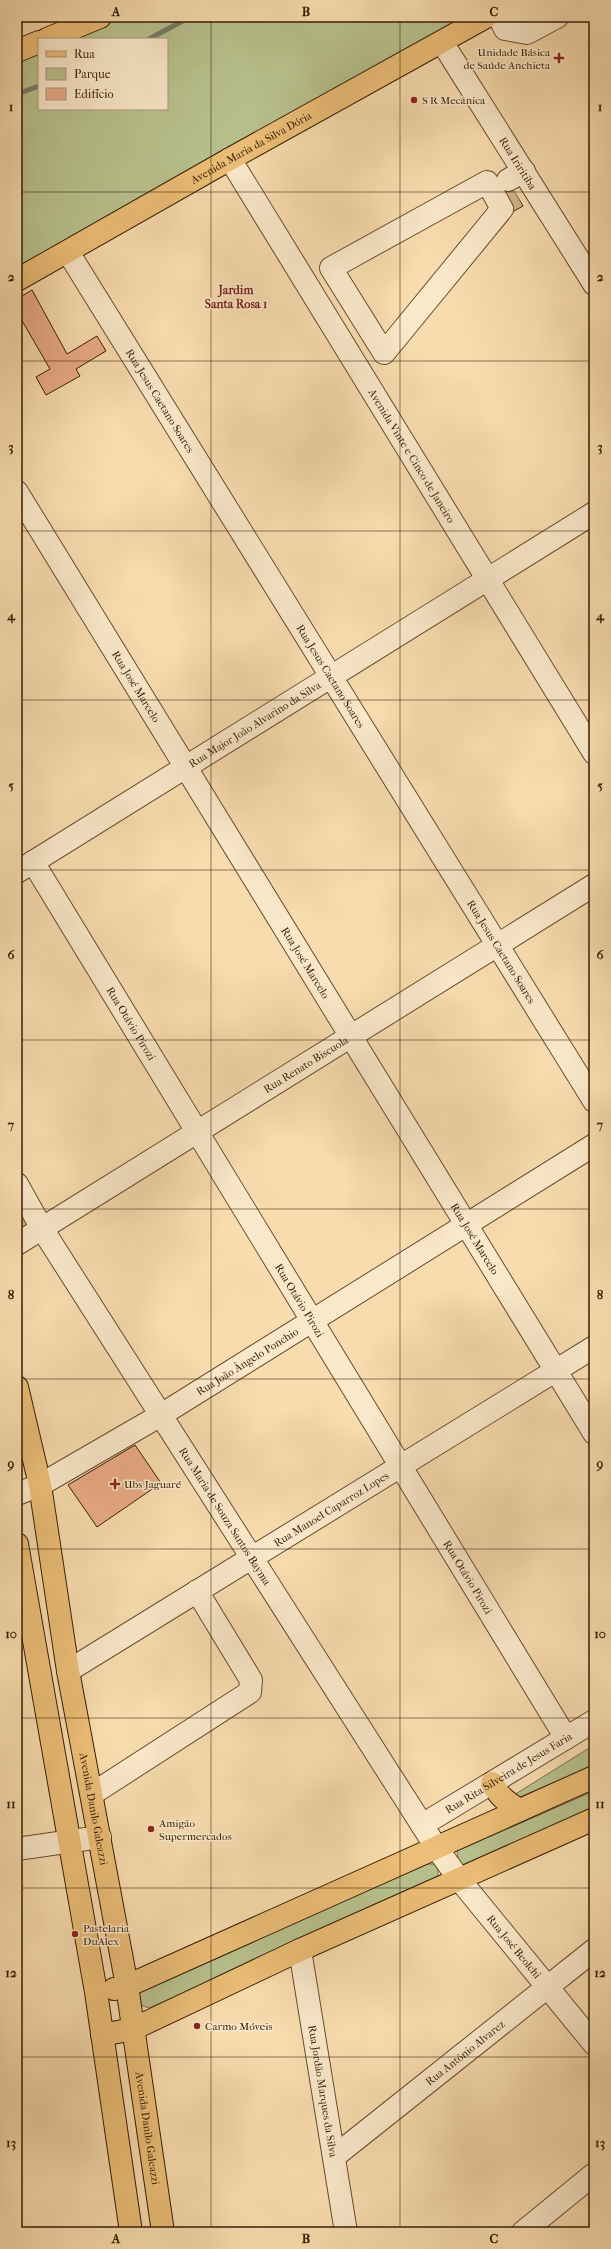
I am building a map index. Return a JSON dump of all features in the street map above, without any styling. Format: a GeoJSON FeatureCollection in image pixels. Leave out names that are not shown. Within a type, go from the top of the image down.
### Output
{"type":"FeatureCollection","features":[{"type":"Feature","properties":{"kind":"main road"},"geometry":{"type":"LineString","coordinates":[[49,38],[100,17]]}},
{"type":"Feature","properties":{"kind":"main road","name":"Avenida Maria da Silva Dória"},"geometry":{"type":"LineString","coordinates":[[17,280],[230,159],[486,17]]}},
{"type":"Feature","properties":{"kind":"main road"},"geometry":{"type":"LineString","coordinates":[[17,51],[38,42]]}},
{"type":"Feature","properties":{"kind":"main road","name":"Avenida Danilo Galeazzi"},"geometry":{"type":"LineString","coordinates":[[17,1387],[40,1485],[68,1671],[127,1986],[163,2232]]}},
{"type":"Feature","properties":{"kind":"main road"},"geometry":{"type":"LineString","coordinates":[[17,1544],[68,1842],[96,1992],[130,2232]]}},
{"type":"Feature","properties":{"kind":"main road"},"geometry":{"type":"LineString","coordinates":[[96,1992],[127,1986],[594,1777]]}},
{"type":"Feature","properties":{"kind":"main road"},"geometry":{"type":"LineString","coordinates":[[492,1783],[497,1793],[507,1804],[520,1810]]}},
{"type":"Feature","properties":{"kind":"main road"},"geometry":{"type":"LineString","coordinates":[[102,2035],[133,2029],[300,1950],[594,1819]]}},
{"type":"Feature","properties":{"kind":"street"},"geometry":{"type":"LineString","coordinates":[[499,17],[505,29],[527,33],[557,17]]}},
{"type":"Feature","properties":{"kind":"street","name":"Rua Iriritiba"},"geometry":{"type":"LineString","coordinates":[[442,42],[509,190],[594,284]]}},
{"type":"Feature","properties":{"kind":"street","name":"Avenida Vinte e Cinco de Janeiro"},"geometry":{"type":"LineString","coordinates":[[230,159],[594,753]]}},
{"type":"Feature","properties":{"kind":"street"},"geometry":{"type":"LineString","coordinates":[[487,182],[509,190],[502,209],[384,353],[331,268],[487,182]]}},
{"type":"Feature","properties":{"kind":"street","name":"Rua Jesus Caetano Soares"},"geometry":{"type":"LineString","coordinates":[[68,252],[594,1101]]}},
{"type":"Feature","properties":{"kind":"street","name":"Rua José Marcelo"},"geometry":{"type":"LineString","coordinates":[[17,492],[594,1434]]}},
{"type":"Feature","properties":{"kind":"street","name":"Rua Major João Alvarino da Silva"},"geometry":{"type":"LineString","coordinates":[[25,867],[594,513]]}},
{"type":"Feature","properties":{"kind":"street","name":"Rua Otávio Pirozi"},"geometry":{"type":"LineString","coordinates":[[25,867],[196,1131],[566,1738]]}},
{"type":"Feature","properties":{"kind":"street","name":"Rua Renato Biscuola"},"geometry":{"type":"LineString","coordinates":[[17,1244],[41,1227],[594,885]]}},
{"type":"Feature","properties":{"kind":"street","name":"Rua João Ângelo Ponchio"},"geometry":{"type":"LineString","coordinates":[[17,1494],[40,1485],[161,1415],[594,1145]]}},
{"type":"Feature","properties":{"kind":"street","name":"Rua Maria de Souza Santos Bayma"},"geometry":{"type":"LineString","coordinates":[[17,1184],[41,1227],[436,1847]]}},
{"type":"Feature","properties":{"kind":"street","name":"Rua Manoel Caparroz Lopes"},"geometry":{"type":"LineString","coordinates":[[68,1671],[594,1347]]}},
{"type":"Feature","properties":{"kind":"street"},"geometry":{"type":"LineString","coordinates":[[92,1794],[250,1692],[251,1680],[197,1591]]}},
{"type":"Feature","properties":{"kind":"street","name":"Rua Rita Silveira de Jesus Faria"},"geometry":{"type":"LineString","coordinates":[[422,1825],[594,1721]]}},
{"type":"Feature","properties":{"kind":"street"},"geometry":{"type":"LineString","coordinates":[[17,1850],[100,1837]]}},
{"type":"Feature","properties":{"kind":"street","name":"Rua José Beolchi"},"geometry":{"type":"LineString","coordinates":[[436,1847],[459,1879],[594,2044]]}},
{"type":"Feature","properties":{"kind":"street","name":"Rua Jordão Marques da Silva"},"geometry":{"type":"LineString","coordinates":[[300,1950],[335,2156],[346,2232]]}},
{"type":"Feature","properties":{"kind":"street","name":"Rua Antônio Alvarez"},"geometry":{"type":"LineString","coordinates":[[335,2156],[594,1950]]}},
{"type":"Feature","properties":{"kind":"street"},"geometry":{"type":"LineString","coordinates":[[523,2232],[594,2174]]}},
{"type":"Feature","properties":{"kind":"green space"},"geometry":{"type":"Polygon","coordinates":[[[115,17],[468,17],[17,270],[17,58],[38,48],[38,110],[168,110],[168,38],[64,38],[115,17]]]}},
{"type":"Feature","properties":{"kind":"green space"},"geometry":{"type":"Polygon","coordinates":[[[17,1198],[30,1220],[23,1231],[17,1236],[17,1198]]]}},
{"type":"Feature","properties":{"kind":"green space"},"geometry":{"type":"Polygon","coordinates":[[[594,1745],[594,1765],[518,1798],[514,1795],[594,1745]]]}},
{"type":"Feature","properties":{"kind":"green space"},"geometry":{"type":"Polygon","coordinates":[[[594,1791],[594,1813],[465,1867],[459,1863],[457,1851],[594,1791]]]}},
{"type":"Feature","properties":{"kind":"green space"},"geometry":{"type":"Polygon","coordinates":[[[428,1864],[434,1864],[438,1871],[438,1876],[433,1883],[149,2008],[138,2004],[140,1989],[428,1864]]]}},
{"type":"Feature","properties":{"kind":"building"},"geometry":{"type":"Polygon","coordinates":[[[514,191],[523,206],[514,211],[507,192],[514,191]]]}},
{"type":"Feature","properties":{"kind":"building"},"geometry":{"type":"Polygon","coordinates":[[[32,290],[67,354],[97,336],[106,351],[76,369],[80,376],[46,395],[36,377],[50,369],[17,312],[17,299],[32,290]]]}},
{"type":"Feature","properties":{"kind":"building","name":"Ubs Jaguaré"},"geometry":{"type":"Polygon","coordinates":[[[135,1445],[161,1483],[97,1527],[68,1485],[135,1445]]]}},
{"type":"Feature","properties":{"kind":"waterway"},"geometry":{"type":"LineString","coordinates":[[151,38],[190,17]]}},
{"type":"Feature","properties":{"kind":"waterway"},"geometry":{"type":"LineString","coordinates":[[17,94],[38,86]]}},
{"type":"Feature","properties":{"kind":"tunnel"},"geometry":{"type":"LineString","coordinates":[[504,203],[517,196]]}},
{"type":"Feature","properties":{"kind":"place","name":"Unidade Básica de Saúde Anchieta"},"geometry":{"type":"Point","coordinates":[559,58]}},
{"type":"Feature","properties":{"kind":"place","name":"S R Mecânica"},"geometry":{"type":"Point","coordinates":[414,100]}},
{"type":"Feature","properties":{"kind":"place","name":"Ubs Jaguaré"},"geometry":{"type":"Point","coordinates":[115,1484]}},
{"type":"Feature","properties":{"kind":"place","name":"Amigão Supermercados"},"geometry":{"type":"Point","coordinates":[151,1829]}},
{"type":"Feature","properties":{"kind":"place","name":"Pastelaria DuAlex"},"geometry":{"type":"Point","coordinates":[75,1934]}},
{"type":"Feature","properties":{"kind":"place","name":"Carmo Móveis"},"geometry":{"type":"Point","coordinates":[197,2026]}},
{"type":"Feature","properties":{"kind":"district","name":"Jardim Santa Rosa 1"},"geometry":{"type":"Point","coordinates":[236,297]}}]}
